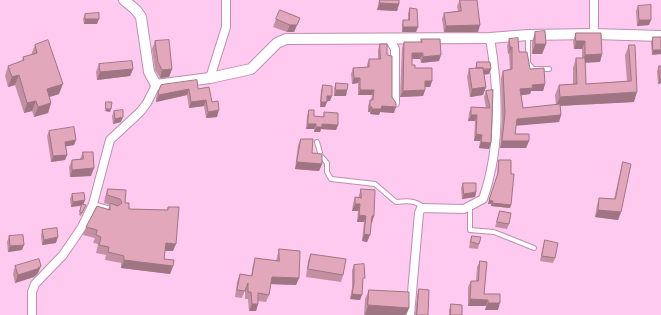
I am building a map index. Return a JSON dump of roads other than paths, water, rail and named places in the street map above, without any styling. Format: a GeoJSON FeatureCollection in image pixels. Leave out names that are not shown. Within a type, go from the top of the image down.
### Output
{"type":"FeatureCollection","features":[{"type":"Feature","properties":{"kind":"street"},"geometry":{"type":"LineString","coordinates":[[124,0],[136,10],[141,17],[149,72],[156,85]]}},
{"type":"Feature","properties":{"kind":"street"},"geometry":{"type":"LineString","coordinates":[[210,78],[226,27],[226,0]]}},
{"type":"Feature","properties":{"kind":"street"},"geometry":{"type":"LineString","coordinates":[[594,0],[594,34]]}},
{"type":"Feature","properties":{"kind":"street"},"geometry":{"type":"LineString","coordinates":[[156,85],[210,78],[251,69],[281,40],[490,38],[528,35],[594,34],[661,36]]}},
{"type":"Feature","properties":{"kind":"street"},"geometry":{"type":"LineString","coordinates":[[389,38],[395,49],[396,103]]}},
{"type":"Feature","properties":{"kind":"street"},"geometry":{"type":"LineString","coordinates":[[410,315],[419,212],[423,207],[464,209],[483,199],[488,186],[497,111],[496,75],[490,38]]}},
{"type":"Feature","properties":{"kind":"street"},"geometry":{"type":"LineString","coordinates":[[32,315],[32,292],[35,284],[63,255],[82,226],[93,204],[110,140],[135,118],[147,103],[156,85]]}},
{"type":"Feature","properties":{"kind":"lane"},"geometry":{"type":"LineString","coordinates":[[528,35],[528,63],[533,68],[549,69]]}},
{"type":"Feature","properties":{"kind":"lane"},"geometry":{"type":"LineString","coordinates":[[317,142],[321,156],[327,163],[327,172],[331,179],[375,184],[396,202],[411,201],[419,203],[423,207]]}},
{"type":"Feature","properties":{"kind":"lane"},"geometry":{"type":"LineString","coordinates":[[93,204],[116,210]]}},
{"type":"Feature","properties":{"kind":"lane"},"geometry":{"type":"LineString","coordinates":[[470,206],[470,230],[500,234],[534,248]]}}]}
